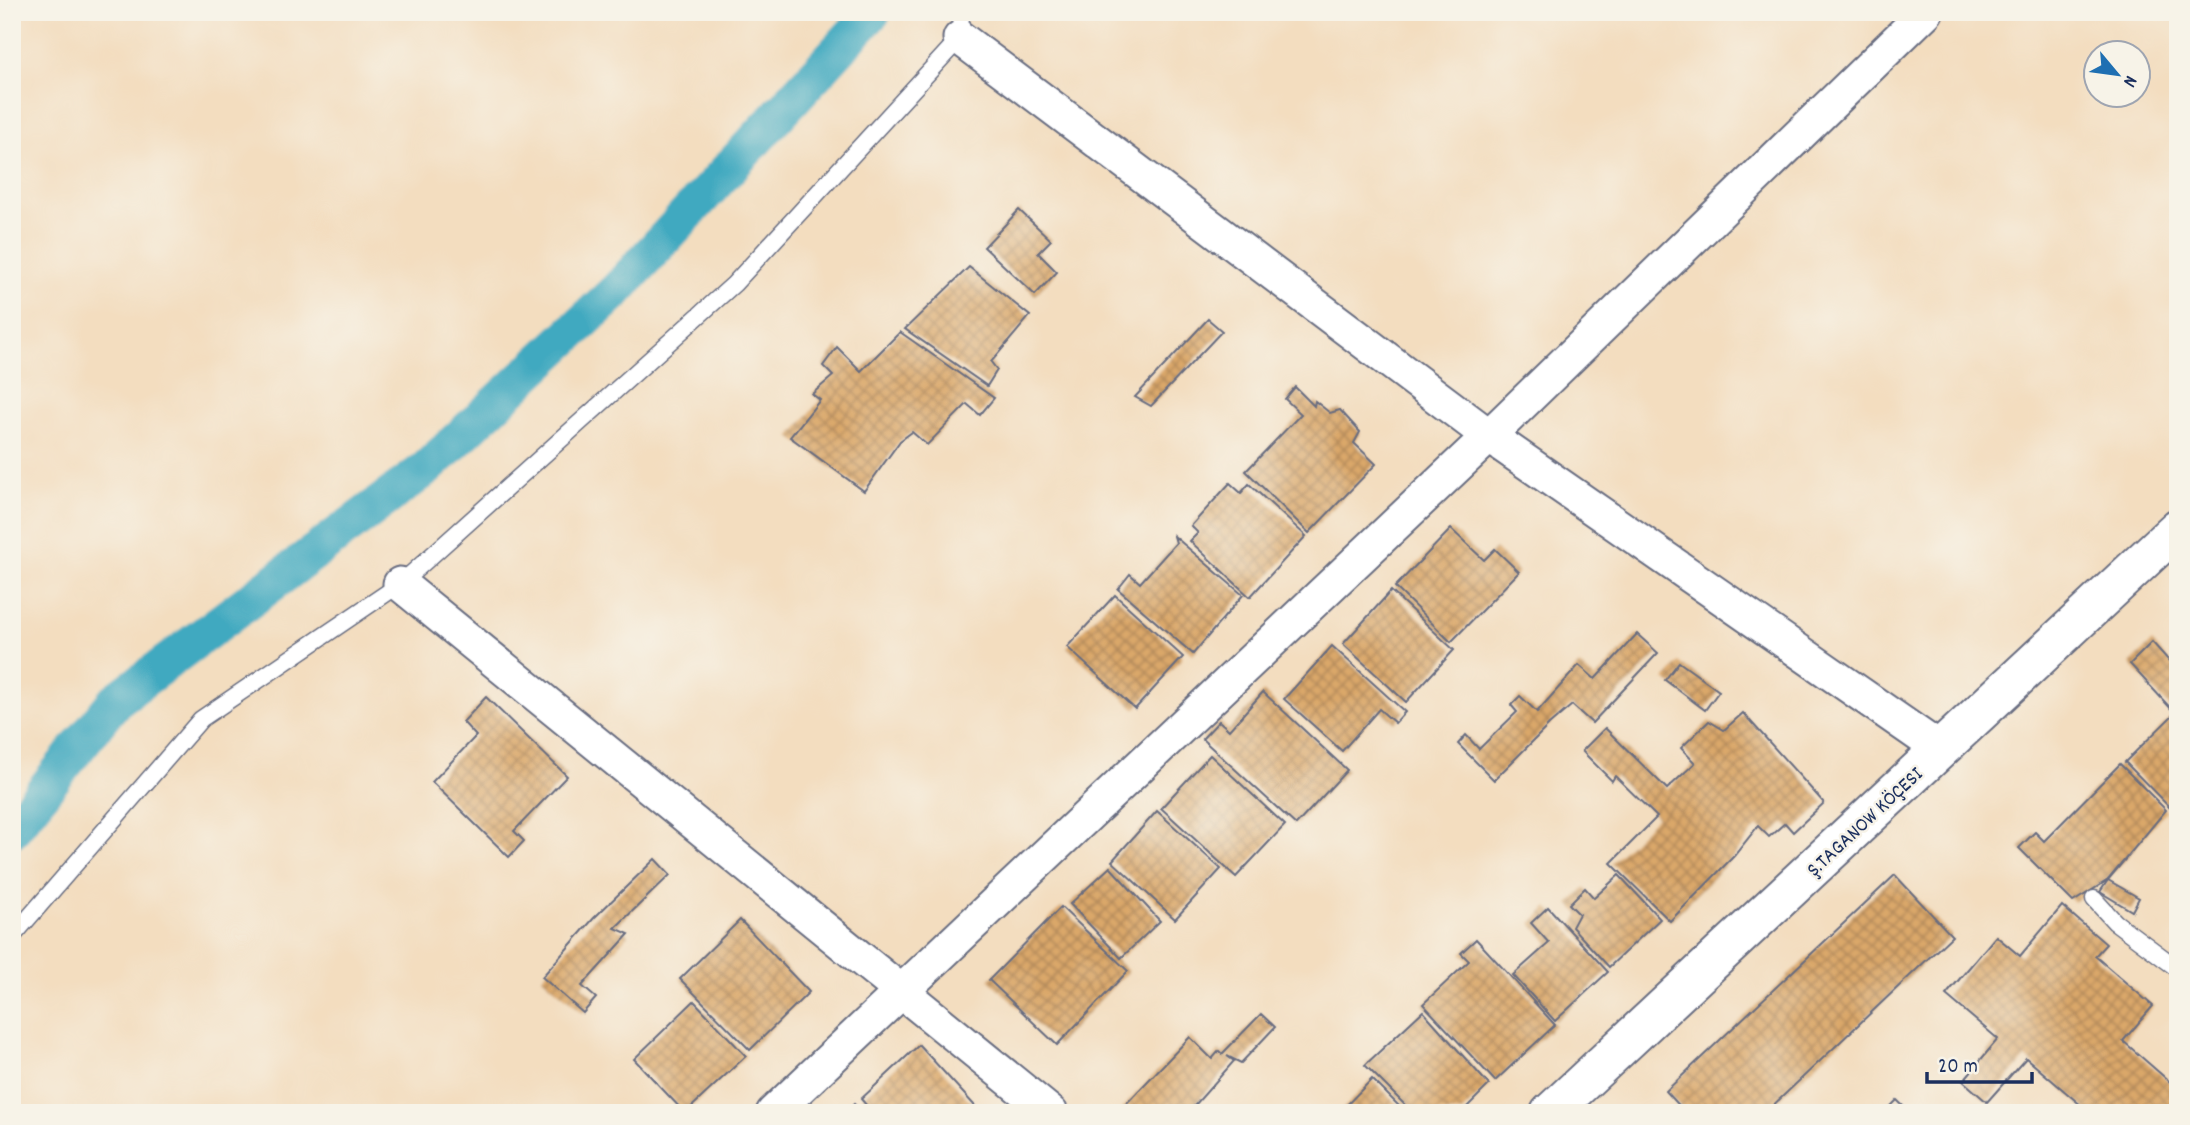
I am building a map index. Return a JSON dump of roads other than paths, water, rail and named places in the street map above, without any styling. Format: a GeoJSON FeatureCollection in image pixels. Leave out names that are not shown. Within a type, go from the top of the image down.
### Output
{"type":"FeatureCollection","features":[{"type":"Feature","properties":{"kind":"street"},"geometry":{"type":"LineString","coordinates":[[773,1113],[1489,436],[1926,12]]}},
{"type":"Feature","properties":{"kind":"street"},"geometry":{"type":"LineString","coordinates":[[961,25],[1489,436],[1941,750]]}},
{"type":"Feature","properties":{"kind":"street","name":"Ş.TAGANOW KÖÇESI"},"geometry":{"type":"LineString","coordinates":[[1550,1113],[2178,528]]}},
{"type":"Feature","properties":{"kind":"street"},"geometry":{"type":"LineString","coordinates":[[400,584],[1051,1113]]}},
{"type":"Feature","properties":{"kind":"lane"},"geometry":{"type":"LineString","coordinates":[[12,937],[201,719],[400,584],[734,284],[961,25]]}},
{"type":"Feature","properties":{"kind":"lane"},"geometry":{"type":"LineString","coordinates":[[2094,900],[2115,922],[2178,969]]}},
{"type":"Feature","properties":{"kind":"waterway"},"geometry":{"type":"LineString","coordinates":[[12,830],[115,701],[427,468],[616,291],[873,12]]}}]}
